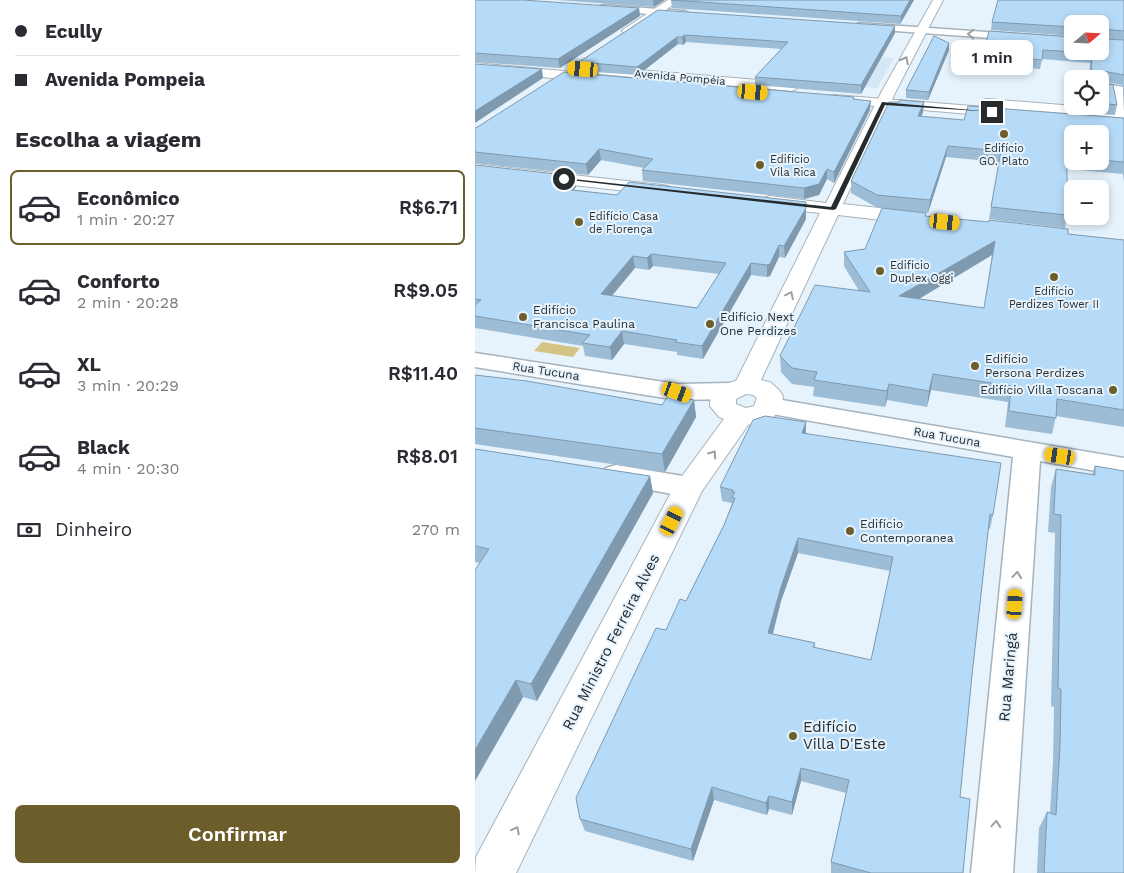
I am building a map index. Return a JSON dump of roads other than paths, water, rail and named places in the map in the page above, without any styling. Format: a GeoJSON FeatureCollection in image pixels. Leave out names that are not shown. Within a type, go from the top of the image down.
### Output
{"type":"FeatureCollection","features":[{"type":"Feature","properties":{"kind":"street"},"geometry":{"type":"LineString","coordinates":[[618,37],[675,0]]}},
{"type":"Feature","properties":{"kind":"street","name":"Rua Ministro Ferreira Alves"},"geometry":{"type":"LineString","coordinates":[[491,873],[533,797],[689,487],[742,401],[885,99],[938,0]]}},
{"type":"Feature","properties":{"kind":"street"},"geometry":{"type":"LineString","coordinates":[[593,8],[693,14]]}},
{"type":"Feature","properties":{"kind":"street"},"geometry":{"type":"LineString","coordinates":[[847,25],[1064,40]]}},
{"type":"Feature","properties":{"kind":"street","name":"Avenida Pompéia"},"geometry":{"type":"LineString","coordinates":[[475,60],[801,92]]}},
{"type":"Feature","properties":{"kind":"street"},"geometry":{"type":"LineString","coordinates":[[475,67],[571,69]]}},
{"type":"Feature","properties":{"kind":"street"},"geometry":{"type":"LineString","coordinates":[[543,87],[571,69]]}},
{"type":"Feature","properties":{"kind":"street"},"geometry":{"type":"LineString","coordinates":[[820,94],[1123,117],[1118,90],[1109,88]]}},
{"type":"Feature","properties":{"kind":"street"},"geometry":{"type":"LineString","coordinates":[[475,170],[674,191]]}},
{"type":"Feature","properties":{"kind":"street"},"geometry":{"type":"LineString","coordinates":[[753,200],[932,220]]}},
{"type":"Feature","properties":{"kind":"street","name":"Rua Tucuna"},"geometry":{"type":"LineString","coordinates":[[475,360],[742,401],[1124,467]]}},
{"type":"Feature","properties":{"kind":"street","name":"Rua Maringá"},"geometry":{"type":"LineString","coordinates":[[992,873],[1027,451]]}},
{"type":"Feature","properties":{"kind":"street"},"geometry":{"type":"LineString","coordinates":[[591,471],[689,487]]}},
{"type":"Feature","properties":{"kind":"street"},"geometry":{"type":"LineString","coordinates":[[475,869],[491,873]]}},
{"type":"Feature","properties":{"kind":"place","name":"Edifício GO. Plato"},"geometry":{"type":"Point","coordinates":[1004,134]}},
{"type":"Feature","properties":{"kind":"place","name":"Edifício Vila Rica"},"geometry":{"type":"Point","coordinates":[760,165]}},
{"type":"Feature","properties":{"kind":"place","name":"Edifício Casa de Florença"},"geometry":{"type":"Point","coordinates":[579,222]}},
{"type":"Feature","properties":{"kind":"place","name":"Edifício Duplex Oggi"},"geometry":{"type":"Point","coordinates":[880,271]}},
{"type":"Feature","properties":{"kind":"place","name":"Edifício Perdizes Tower II"},"geometry":{"type":"Point","coordinates":[1054,277]}},
{"type":"Feature","properties":{"kind":"place","name":"Edifício Francisca Paulina"},"geometry":{"type":"Point","coordinates":[523,317]}},
{"type":"Feature","properties":{"kind":"place","name":"Edifício Next One Perdizes"},"geometry":{"type":"Point","coordinates":[710,324]}},
{"type":"Feature","properties":{"kind":"place","name":"Edifício Persona Perdizes"},"geometry":{"type":"Point","coordinates":[975,366]}},
{"type":"Feature","properties":{"kind":"place","name":"Edifício Villa Toscana"},"geometry":{"type":"Point","coordinates":[1113,390]}},
{"type":"Feature","properties":{"kind":"place","name":"Edifício Contemporanea"},"geometry":{"type":"Point","coordinates":[850,531]}},
{"type":"Feature","properties":{"kind":"place","name":"Edifício Villa D'Este"},"geometry":{"type":"Point","coordinates":[793,736]}}]}
